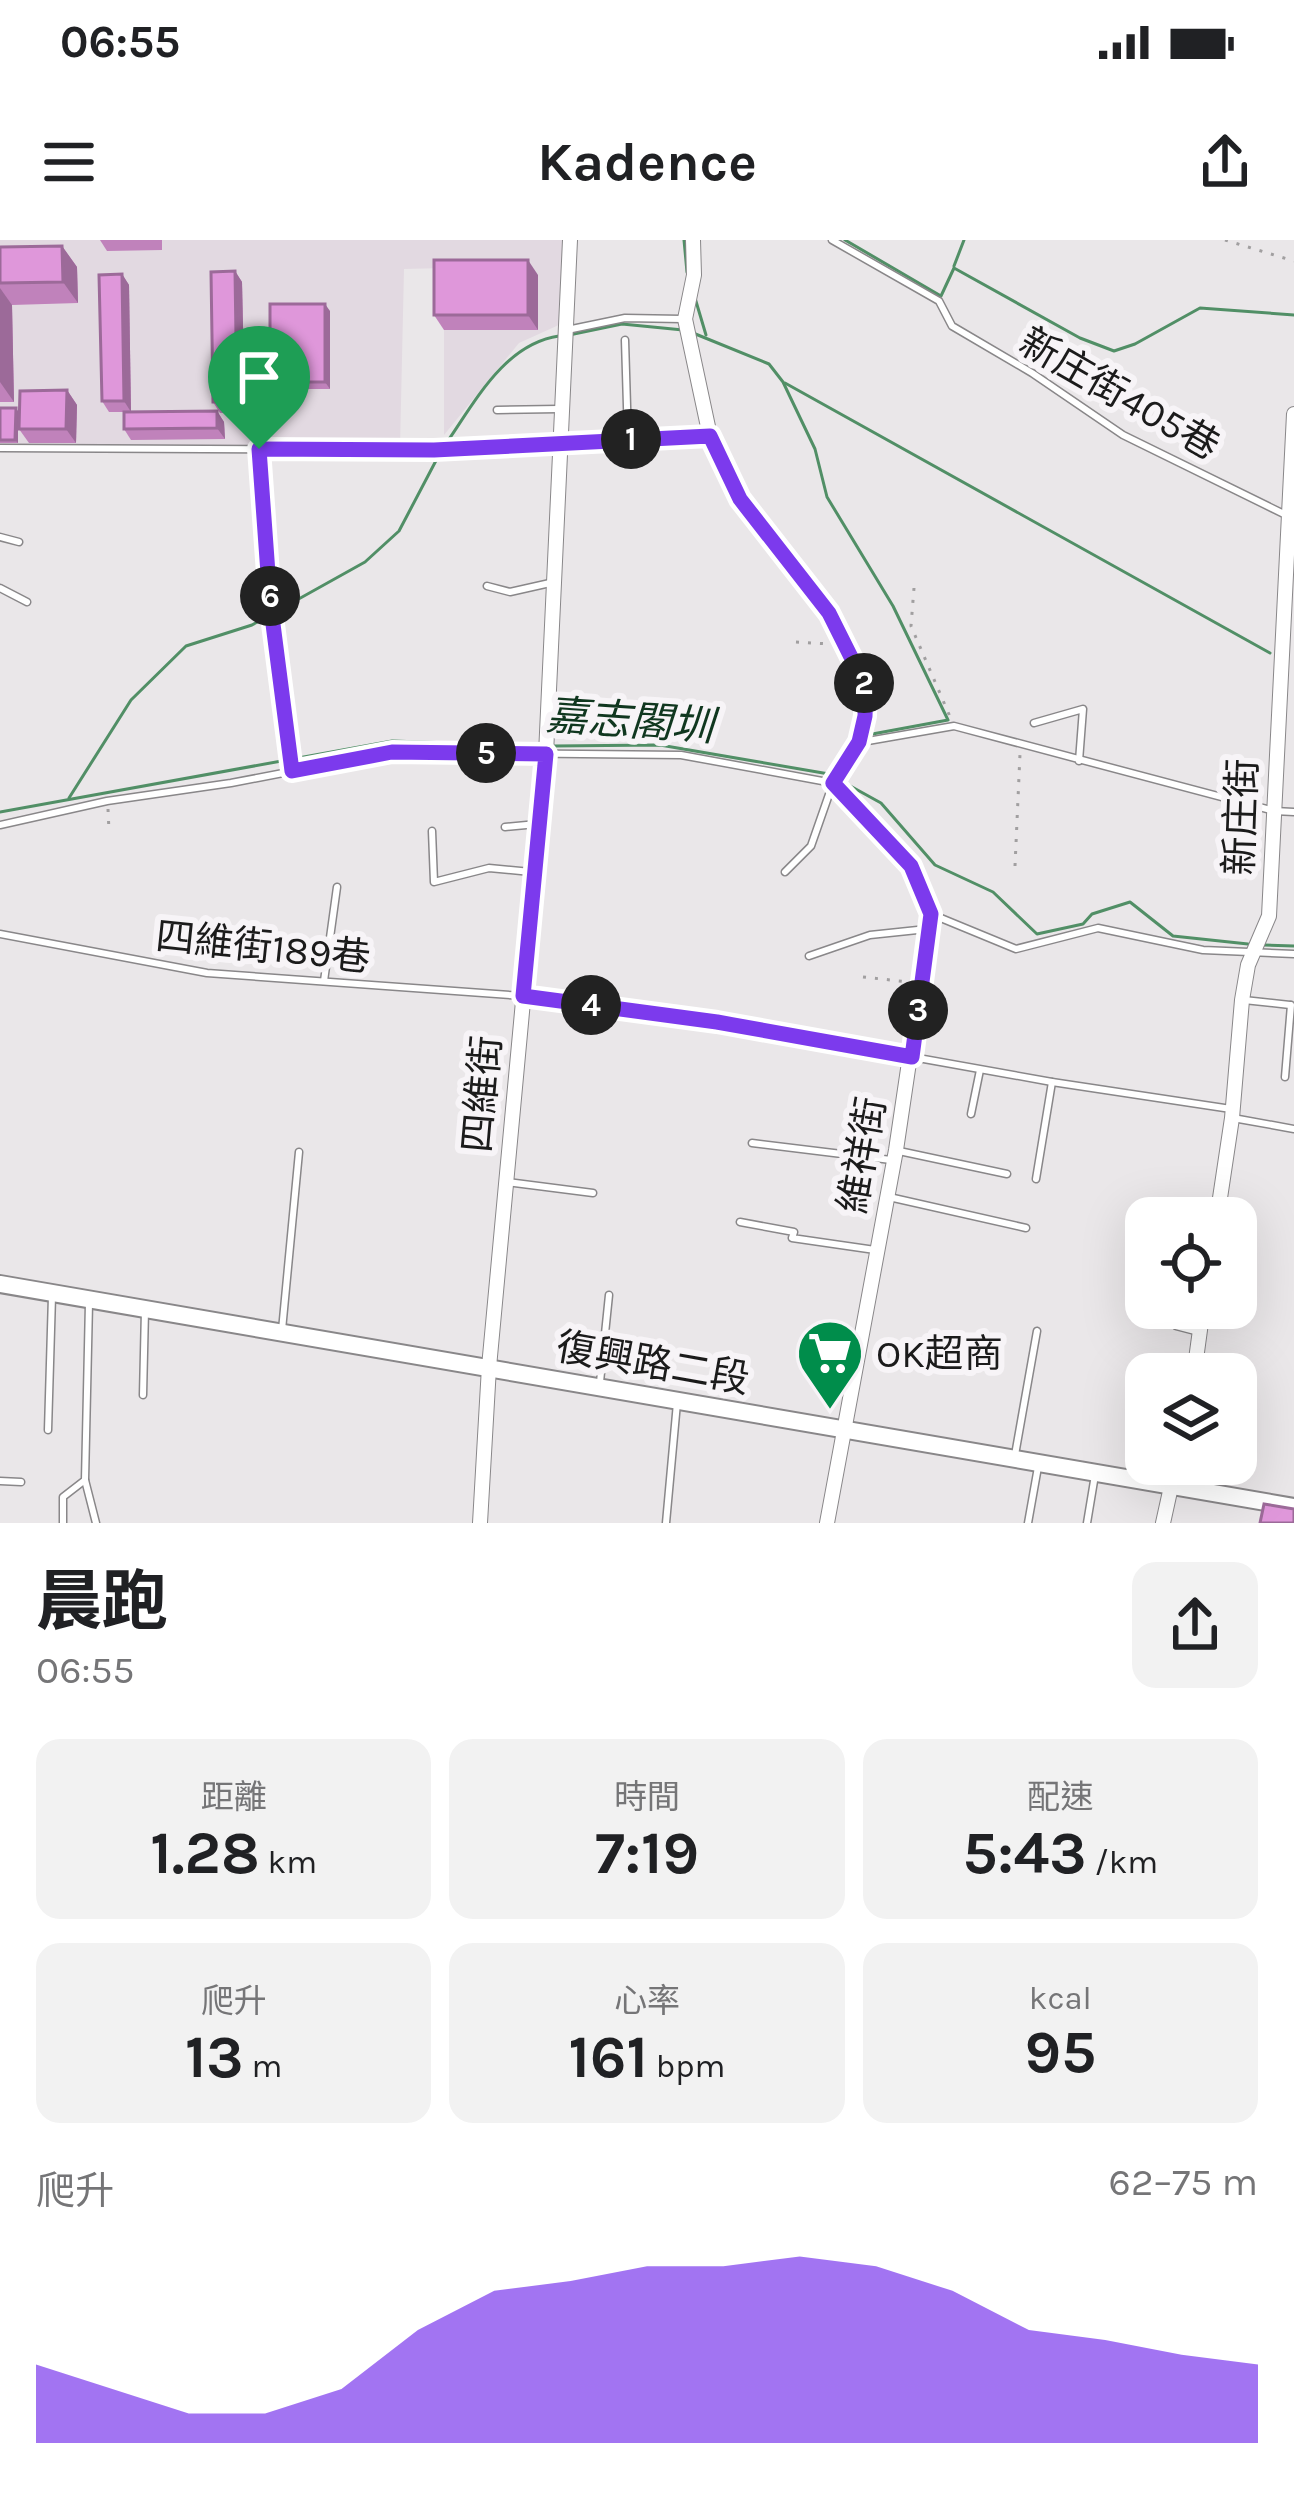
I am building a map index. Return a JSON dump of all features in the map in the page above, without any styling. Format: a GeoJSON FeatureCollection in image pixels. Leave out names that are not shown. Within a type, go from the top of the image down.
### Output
{"type":"FeatureCollection","features":[{"type":"Feature","properties":{"kind":"street","name":"四維街"},"geometry":{"type":"LineString","coordinates":[[480,1523],[489,1367],[546,754],[570,240]]}},
{"type":"Feature","properties":{"kind":"street"},"geometry":{"type":"LineString","coordinates":[[693,240],[694,275],[685,319],[710,436],[740,499],[829,613],[866,687],[859,742],[833,783],[911,866],[930,921]]}},
{"type":"Feature","properties":{"kind":"street","name":"新庄街"},"geometry":{"type":"LineString","coordinates":[[1219,1197],[1242,1000],[1269,916],[1287,661],[1294,414]]}},
{"type":"Feature","properties":{"kind":"street","name":"維祥街"},"geometry":{"type":"LineString","coordinates":[[827,1523],[912,1057],[930,921]]}},
{"type":"Feature","properties":{"kind":"street","name":"復興路二段"},"geometry":{"type":"LineString","coordinates":[[0,1284],[1294,1508]]}},
{"type":"Feature","properties":{"kind":"street"},"geometry":{"type":"LineString","coordinates":[[1196,1353],[1199,1331]]}},
{"type":"Feature","properties":{"kind":"street"},"geometry":{"type":"LineString","coordinates":[[1163,1523],[1168,1486]]}},
{"type":"Feature","properties":{"kind":"lane","name":"新庄街405巷"},"geometry":{"type":"LineString","coordinates":[[832,240],[939,302],[952,326],[1123,435],[1291,518]]}},
{"type":"Feature","properties":{"kind":"lane"},"geometry":{"type":"LineString","coordinates":[[567,330],[626,318],[685,319]]}},
{"type":"Feature","properties":{"kind":"lane"},"geometry":{"type":"LineString","coordinates":[[625,340],[628,440]]}},
{"type":"Feature","properties":{"kind":"lane"},"geometry":{"type":"LineString","coordinates":[[497,410],[562,409]]}},
{"type":"Feature","properties":{"kind":"lane"},"geometry":{"type":"LineString","coordinates":[[0,448],[434,450],[710,436]]}},
{"type":"Feature","properties":{"kind":"lane"},"geometry":{"type":"LineString","coordinates":[[259,449],[270,601],[292,771]]}},
{"type":"Feature","properties":{"kind":"lane"},"geometry":{"type":"LineString","coordinates":[[0,537],[19,542]]}},
{"type":"Feature","properties":{"kind":"lane"},"geometry":{"type":"LineString","coordinates":[[487,586],[510,592],[554,582]]}},
{"type":"Feature","properties":{"kind":"lane"},"geometry":{"type":"LineString","coordinates":[[0,587],[27,602]]}},
{"type":"Feature","properties":{"kind":"lane"},"geometry":{"type":"LineString","coordinates":[[1034,723],[1083,709],[1079,761]]}},
{"type":"Feature","properties":{"kind":"lane"},"geometry":{"type":"LineString","coordinates":[[859,742],[954,726],[1274,811],[1294,812]]}},
{"type":"Feature","properties":{"kind":"lane"},"geometry":{"type":"LineString","coordinates":[[0,825],[107,801],[392,752],[681,755],[833,783],[811,846],[785,872]]}},
{"type":"Feature","properties":{"kind":"lane"},"geometry":{"type":"LineString","coordinates":[[505,827],[540,824]]}},
{"type":"Feature","properties":{"kind":"lane"},"geometry":{"type":"LineString","coordinates":[[432,831],[434,882],[488,868],[535,872]]}},
{"type":"Feature","properties":{"kind":"lane"},"geometry":{"type":"LineString","coordinates":[[324,981],[337,887]]}},
{"type":"Feature","properties":{"kind":"lane"},"geometry":{"type":"LineString","coordinates":[[809,956],[871,934],[930,921],[1016,949],[1097,928],[1202,950],[1294,954]]}},
{"type":"Feature","properties":{"kind":"lane","name":"四維街189巷"},"geometry":{"type":"LineString","coordinates":[[0,934],[207,973],[523,996],[717,1022],[1294,1129]]}},
{"type":"Feature","properties":{"kind":"lane"},"geometry":{"type":"LineString","coordinates":[[1242,1000],[1293,1005],[1285,1077]]}},
{"type":"Feature","properties":{"kind":"lane"},"geometry":{"type":"LineString","coordinates":[[971,1114],[980,1069]]}},
{"type":"Feature","properties":{"kind":"lane"},"geometry":{"type":"LineString","coordinates":[[1036,1179],[1052,1082]]}},
{"type":"Feature","properties":{"kind":"lane"},"geometry":{"type":"LineString","coordinates":[[752,1143],[895,1155],[1007,1174]]}},
{"type":"Feature","properties":{"kind":"lane"},"geometry":{"type":"LineString","coordinates":[[282,1333],[299,1152]]}},
{"type":"Feature","properties":{"kind":"lane"},"geometry":{"type":"LineString","coordinates":[[507,1182],[593,1193]]}},
{"type":"Feature","properties":{"kind":"lane"},"geometry":{"type":"LineString","coordinates":[[888,1196],[1026,1228]]}},
{"type":"Feature","properties":{"kind":"lane"},"geometry":{"type":"LineString","coordinates":[[740,1222],[794,1232],[792,1238],[878,1250]]}},
{"type":"Feature","properties":{"kind":"lane"},"geometry":{"type":"LineString","coordinates":[[48,1430],[52,1293]]}},
{"type":"Feature","properties":{"kind":"lane"},"geometry":{"type":"LineString","coordinates":[[599,1385],[609,1294]]}},
{"type":"Feature","properties":{"kind":"lane"},"geometry":{"type":"LineString","coordinates":[[88,1300],[85,1480],[95,1523]]}},
{"type":"Feature","properties":{"kind":"lane"},"geometry":{"type":"LineString","coordinates":[[143,1396],[146,1310]]}},
{"type":"Feature","properties":{"kind":"lane"},"geometry":{"type":"LineString","coordinates":[[1190,1329],[1199,1331]]}},
{"type":"Feature","properties":{"kind":"lane"},"geometry":{"type":"LineString","coordinates":[[1014,1458],[1037,1330]]}},
{"type":"Feature","properties":{"kind":"lane"},"geometry":{"type":"LineString","coordinates":[[666,1523],[677,1400]]}},
{"type":"Feature","properties":{"kind":"lane"},"geometry":{"type":"LineString","coordinates":[[1028,1523],[1039,1461]]}},
{"type":"Feature","properties":{"kind":"lane"},"geometry":{"type":"LineString","coordinates":[[1087,1523],[1096,1472]]}},
{"type":"Feature","properties":{"kind":"lane"},"geometry":{"type":"LineString","coordinates":[[63,1523],[63,1497],[85,1480]]}},
{"type":"Feature","properties":{"kind":"lane"},"geometry":{"type":"LineString","coordinates":[[0,1481],[21,1482]]}},
{"type":"Feature","properties":{"kind":"path"},"geometry":{"type":"LineString","coordinates":[[1225,240],[1294,261]]}},
{"type":"Feature","properties":{"kind":"path"},"geometry":{"type":"LineString","coordinates":[[914,588],[910,626],[954,726]]}},
{"type":"Feature","properties":{"kind":"path"},"geometry":{"type":"LineString","coordinates":[[796,642],[845,645]]}},
{"type":"Feature","properties":{"kind":"path"},"geometry":{"type":"LineString","coordinates":[[1015,866],[1021,746]]}},
{"type":"Feature","properties":{"kind":"path"},"geometry":{"type":"LineString","coordinates":[[107,801],[109,831]]}},
{"type":"Feature","properties":{"kind":"path"},"geometry":{"type":"LineString","coordinates":[[1224,878],[1272,863]]}},
{"type":"Feature","properties":{"kind":"path"},"geometry":{"type":"LineString","coordinates":[[863,977],[921,983]]}},
{"type":"Feature","properties":{"kind":"shaded area"},"geometry":{"type":"Polygon","coordinates":[[[0,240],[564,240],[561,324],[519,343],[444,435],[444,268],[404,269],[400,447],[0,447],[0,240]]]}},
{"type":"Feature","properties":{"kind":"building"},"geometry":{"type":"Polygon","coordinates":[[[62,246],[63,282],[0,283],[0,247],[62,246]]]}},
{"type":"Feature","properties":{"kind":"building"},"geometry":{"type":"Polygon","coordinates":[[[434,260],[528,260],[528,315],[434,315],[434,260]]]}},
{"type":"Feature","properties":{"kind":"building"},"geometry":{"type":"Polygon","coordinates":[[[235,271],[237,402],[213,402],[211,272],[235,271]]]}},
{"type":"Feature","properties":{"kind":"building"},"geometry":{"type":"Polygon","coordinates":[[[122,274],[124,401],[102,401],[99,275],[122,274]]]}},
{"type":"Feature","properties":{"kind":"building"},"geometry":{"type":"Polygon","coordinates":[[[270,304],[325,304],[325,382],[270,382],[270,304]]]}},
{"type":"Feature","properties":{"kind":"building"},"geometry":{"type":"Polygon","coordinates":[[[67,390],[66,429],[19,429],[20,391],[67,390]]]}},
{"type":"Feature","properties":{"kind":"building"},"geometry":{"type":"Polygon","coordinates":[[[0,408],[16,408],[15,440],[0,440],[0,408]]]}},
{"type":"Feature","properties":{"kind":"building"},"geometry":{"type":"Polygon","coordinates":[[[217,411],[217,428],[124,429],[124,412],[217,411]]]}},
{"type":"Feature","properties":{"kind":"building"},"geometry":{"type":"Polygon","coordinates":[[[1264,1504],[1294,1509],[1294,1523],[1260,1523],[1264,1504]]]}},
{"type":"Feature","properties":{"kind":"waterway"},"geometry":{"type":"LineString","coordinates":[[684,240],[687,272]]}},
{"type":"Feature","properties":{"kind":"waterway"},"geometry":{"type":"LineString","coordinates":[[845,240],[941,296],[954,268],[1080,338],[1114,351],[1200,308],[1294,315]]}},
{"type":"Feature","properties":{"kind":"waterway"},"geometry":{"type":"LineString","coordinates":[[954,266],[964,240]]}},
{"type":"Feature","properties":{"kind":"waterway"},"geometry":{"type":"LineString","coordinates":[[695,298],[706,335]]}},
{"type":"Feature","properties":{"kind":"waterway"},"geometry":{"type":"LineString","coordinates":[[569,335],[622,324],[683,330]]}},
{"type":"Feature","properties":{"kind":"waterway"},"geometry":{"type":"LineString","coordinates":[[693,333],[769,364],[783,382],[815,449],[827,497],[893,606],[948,720],[867,735]]}},
{"type":"Feature","properties":{"kind":"waterway"},"geometry":{"type":"LineString","coordinates":[[445,445],[507,363],[522,350],[559,336]]}},
{"type":"Feature","properties":{"kind":"waterway"},"geometry":{"type":"LineString","coordinates":[[785,383],[1270,653]]}},
{"type":"Feature","properties":{"kind":"waterway"},"geometry":{"type":"LineString","coordinates":[[69,798],[131,700],[186,646],[252,625],[365,562],[399,531],[440,453]]}},
{"type":"Feature","properties":{"kind":"waterway","name":"嘉志閣圳"},"geometry":{"type":"LineString","coordinates":[[0,812],[392,741],[544,746]]}},
{"type":"Feature","properties":{"kind":"waterway","name":"嘉志閣圳"},"geometry":{"type":"LineString","coordinates":[[553,746],[660,745],[829,774]]}},
{"type":"Feature","properties":{"kind":"waterway"},"geometry":{"type":"LineString","coordinates":[[828,774],[845,751]]}},
{"type":"Feature","properties":{"kind":"waterway"},"geometry":{"type":"LineString","coordinates":[[843,782],[881,803],[935,865],[993,892],[1037,934],[1083,924],[1092,914],[1130,902],[1173,936],[1248,944]]}},
{"type":"Feature","properties":{"kind":"waterway"},"geometry":{"type":"LineString","coordinates":[[1264,945],[1294,946]]}},
{"type":"Feature","properties":{"kind":"place","name":"OK超商"},"geometry":{"type":"Point","coordinates":[830,1412]}},
{"type":"Feature","properties":{"kind":"route"},"geometry":{"type":"LineString","coordinates":[[710,436],[740,499],[829,613],[866,687],[859,742],[833,783],[911,866],[931,914],[912,1057],[717,1022],[523,996],[546,754],[392,752],[292,771],[270,601],[259,449],[434,450],[710,436]]}}]}
